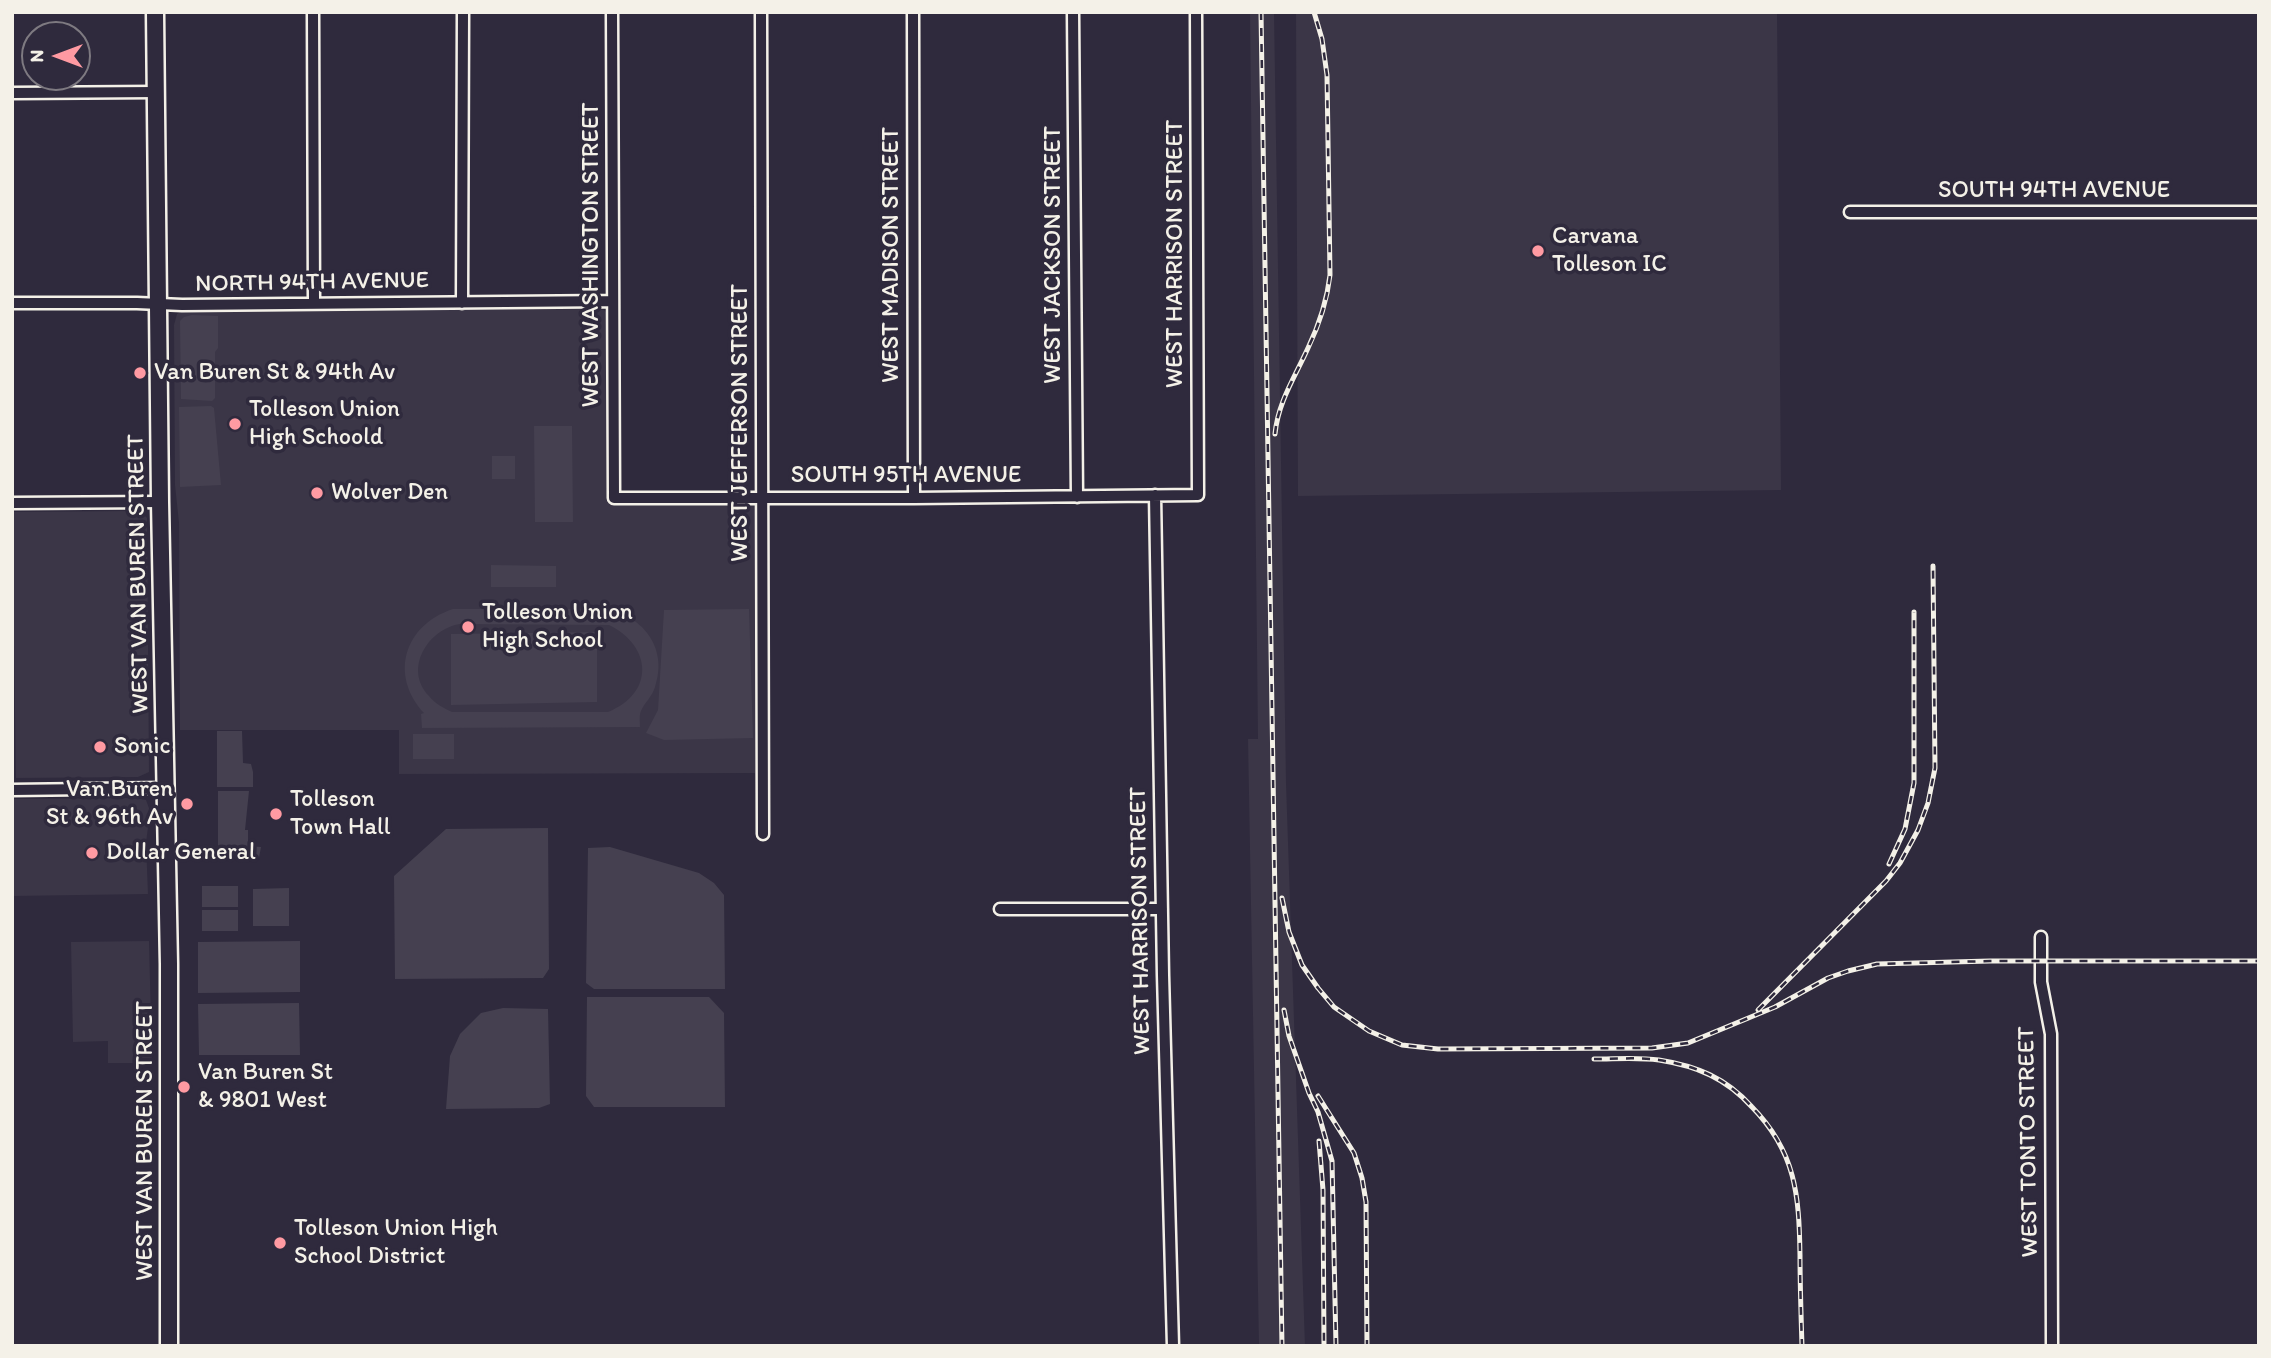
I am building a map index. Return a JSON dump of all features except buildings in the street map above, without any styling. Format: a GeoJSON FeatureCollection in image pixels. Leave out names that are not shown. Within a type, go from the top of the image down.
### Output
{"type":"FeatureCollection","features":[{"type":"Feature","properties":{"kind":"main road","name":"WEST VAN BUREN STREET"},"geometry":{"type":"LineString","coordinates":[[156,12],[160,502],[169,977],[169,1346]]}},
{"type":"Feature","properties":{"kind":"street"},"geometry":{"type":"LineString","coordinates":[[313,12],[314,303]]}},
{"type":"Feature","properties":{"kind":"street"},"geometry":{"type":"LineString","coordinates":[[463,12],[463,303]]}},
{"type":"Feature","properties":{"kind":"street","name":"WEST WASHINGTON STREET"},"geometry":{"type":"LineString","coordinates":[[612,12],[614,498]]}},
{"type":"Feature","properties":{"kind":"street","name":"WEST JEFFERSON STREET"},"geometry":{"type":"LineString","coordinates":[[761,12],[763,834]]}},
{"type":"Feature","properties":{"kind":"street","name":"WEST MADISON STREET"},"geometry":{"type":"LineString","coordinates":[[913,12],[914,498]]}},
{"type":"Feature","properties":{"kind":"street","name":"WEST JACKSON STREET"},"geometry":{"type":"LineString","coordinates":[[1073,12],[1077,497]]}},
{"type":"Feature","properties":{"kind":"street","name":"WEST HARRISON STREET"},"geometry":{"type":"LineString","coordinates":[[1196,12],[1198,495]]}},
{"type":"Feature","properties":{"kind":"street"},"geometry":{"type":"LineString","coordinates":[[12,93],[156,92]]}},
{"type":"Feature","properties":{"kind":"street","name":"SOUTH 94TH AVENUE"},"geometry":{"type":"LineString","coordinates":[[1850,212],[2259,212]]}},
{"type":"Feature","properties":{"kind":"street","name":"NORTH 94TH AVENUE"},"geometry":{"type":"LineString","coordinates":[[12,303],[613,301]]}},
{"type":"Feature","properties":{"kind":"street","name":"WEST HARRISON STREET"},"geometry":{"type":"LineString","coordinates":[[1155,495],[1173,1346]]}},
{"type":"Feature","properties":{"kind":"street","name":"SOUTH 95TH AVENUE"},"geometry":{"type":"LineString","coordinates":[[614,498],[1198,495]]}},
{"type":"Feature","properties":{"kind":"street"},"geometry":{"type":"LineString","coordinates":[[12,503],[160,502]]}},
{"type":"Feature","properties":{"kind":"street"},"geometry":{"type":"LineString","coordinates":[[12,790],[165,788]]}},
{"type":"Feature","properties":{"kind":"street"},"geometry":{"type":"LineString","coordinates":[[1000,909],[1162,909]]}},
{"type":"Feature","properties":{"kind":"street","name":"WEST TONTO STREET"},"geometry":{"type":"LineString","coordinates":[[2041,937],[2041,982],[2051,1034],[2052,1346]]}},
{"type":"Feature","properties":{"kind":"shaded area"},"geometry":{"type":"Polygon","coordinates":[[[1250,12],[1274,12],[1286,783],[1305,1346],[1259,1346],[1248,739],[1258,739],[1250,12]]]}},
{"type":"Feature","properties":{"kind":"shaded area","name":"Carvana Tolleson IC"},"geometry":{"type":"Polygon","coordinates":[[[1296,12],[1777,12],[1781,490],[1298,496],[1296,12]]]}},
{"type":"Feature","properties":{"kind":"shaded area","name":"Tolleson Union High School"},"geometry":{"type":"Polygon","coordinates":[[[598,309],[607,313],[608,502],[749,502],[758,506],[755,773],[399,774],[399,730],[180,730],[179,523],[175,485],[174,325],[177,314],[182,311],[598,309]]]}},
{"type":"Feature","properties":{"kind":"shaded area"},"geometry":{"type":"Polygon","coordinates":[[[192,315],[218,316],[215,398],[212,401],[181,399],[180,321],[192,315]]]}},
{"type":"Feature","properties":{"kind":"shaded area"},"geometry":{"type":"Polygon","coordinates":[[[179,407],[214,408],[221,485],[180,487],[179,407]]]}},
{"type":"Feature","properties":{"kind":"shaded area"},"geometry":{"type":"Polygon","coordinates":[[[534,426],[572,426],[573,522],[535,522],[534,426]]]}},
{"type":"Feature","properties":{"kind":"shaded area"},"geometry":{"type":"Polygon","coordinates":[[[492,456],[515,456],[515,479],[492,479],[492,456]]]}},
{"type":"Feature","properties":{"kind":"shaded area"},"geometry":{"type":"Polygon","coordinates":[[[133,511],[147,518],[149,772],[138,777],[16,778],[12,512],[133,511]]]}},
{"type":"Feature","properties":{"kind":"shaded area"},"geometry":{"type":"Polygon","coordinates":[[[491,565],[556,566],[556,587],[491,587],[491,565]]]}},
{"type":"Feature","properties":{"kind":"shaded area"},"geometry":{"type":"Polygon","coordinates":[[[453,609],[602,609],[629,617],[648,634],[658,658],[655,687],[640,713],[640,727],[422,728],[421,714],[424,713],[413,698],[405,668],[413,639],[436,617],[453,609]],[[460,624],[448,627],[429,642],[419,663],[418,674],[429,696],[452,712],[608,712],[623,704],[634,693],[640,682],[642,669],[634,645],[609,625],[460,624]]]}},
{"type":"Feature","properties":{"kind":"shaded area"},"geometry":{"type":"Polygon","coordinates":[[[749,609],[753,738],[664,740],[646,733],[658,710],[664,610],[749,609]]]}},
{"type":"Feature","properties":{"kind":"shaded area"},"geometry":{"type":"Polygon","coordinates":[[[597,632],[597,702],[451,705],[451,634],[597,632]]]}},
{"type":"Feature","properties":{"kind":"shaded area"},"geometry":{"type":"Polygon","coordinates":[[[217,731],[242,731],[243,763],[251,764],[253,787],[217,787],[217,731]]]}},
{"type":"Feature","properties":{"kind":"shaded area"},"geometry":{"type":"Polygon","coordinates":[[[413,734],[454,734],[454,759],[413,759],[413,734]]]}},
{"type":"Feature","properties":{"kind":"shaded area"},"geometry":{"type":"Polygon","coordinates":[[[218,791],[249,791],[245,830],[248,830],[248,846],[261,847],[259,858],[235,858],[235,846],[218,846],[218,791]]]}},
{"type":"Feature","properties":{"kind":"shaded area"},"geometry":{"type":"Polygon","coordinates":[[[12,799],[146,800],[150,811],[146,843],[148,894],[12,896],[12,799]]]}},
{"type":"Feature","properties":{"kind":"shaded area"},"geometry":{"type":"Polygon","coordinates":[[[548,828],[549,969],[543,978],[395,979],[394,876],[446,829],[548,828]]]}},
{"type":"Feature","properties":{"kind":"shaded area"},"geometry":{"type":"Polygon","coordinates":[[[610,847],[699,873],[714,883],[724,895],[725,989],[594,989],[586,983],[588,848],[610,847]]]}},
{"type":"Feature","properties":{"kind":"shaded area"},"geometry":{"type":"Polygon","coordinates":[[[202,886],[238,886],[238,907],[202,907],[202,886]]]}},
{"type":"Feature","properties":{"kind":"shaded area"},"geometry":{"type":"Polygon","coordinates":[[[289,888],[289,926],[253,926],[253,889],[289,888]]]}},
{"type":"Feature","properties":{"kind":"shaded area"},"geometry":{"type":"Polygon","coordinates":[[[202,910],[238,910],[238,931],[202,931],[202,910]]]}},
{"type":"Feature","properties":{"kind":"shaded area"},"geometry":{"type":"Polygon","coordinates":[[[149,941],[152,1063],[108,1063],[108,1041],[73,1042],[71,942],[149,941]]]}},
{"type":"Feature","properties":{"kind":"shaded area"},"geometry":{"type":"Polygon","coordinates":[[[300,941],[300,992],[198,993],[198,942],[300,941]]]}},
{"type":"Feature","properties":{"kind":"shaded area"},"geometry":{"type":"Polygon","coordinates":[[[587,997],[709,997],[724,1013],[725,1107],[594,1107],[586,1096],[587,997]]]}},
{"type":"Feature","properties":{"kind":"shaded area"},"geometry":{"type":"Polygon","coordinates":[[[299,1003],[300,1055],[199,1055],[198,1004],[299,1003]]]}},
{"type":"Feature","properties":{"kind":"shaded area"},"geometry":{"type":"Polygon","coordinates":[[[503,1008],[548,1009],[550,1104],[539,1108],[446,1109],[450,1056],[460,1034],[481,1013],[503,1008]]]}},
{"type":"Feature","properties":{"kind":"railway"},"geometry":{"type":"LineString","coordinates":[[1261,12],[1282,1346]]}},
{"type":"Feature","properties":{"kind":"railway"},"geometry":{"type":"LineString","coordinates":[[1275,434],[1283,400],[1319,322],[1330,275],[1327,75],[1322,39],[1314,12]]}},
{"type":"Feature","properties":{"kind":"railway"},"geometry":{"type":"LineString","coordinates":[[1758,1010],[1886,881],[1900,863],[1918,830],[1928,803],[1935,768],[1933,566]]}},
{"type":"Feature","properties":{"kind":"railway"},"geometry":{"type":"LineString","coordinates":[[1889,864],[1905,829],[1914,783],[1914,612]]}},
{"type":"Feature","properties":{"kind":"railway"},"geometry":{"type":"LineString","coordinates":[[1282,898],[1289,932],[1302,965],[1334,1007],[1369,1031],[1402,1045],[1438,1049],[1652,1048],[1688,1043],[1775,1007],[1828,978],[1877,964],[1990,961],[2259,961]]}},
{"type":"Feature","properties":{"kind":"railway"},"geometry":{"type":"LineString","coordinates":[[1284,1010],[1289,1036],[1318,1112],[1332,1161],[1336,1346]]}},
{"type":"Feature","properties":{"kind":"railway"},"geometry":{"type":"LineString","coordinates":[[1594,1059],[1651,1059],[1698,1070],[1732,1088],[1767,1124],[1786,1158],[1796,1194],[1802,1346]]}},
{"type":"Feature","properties":{"kind":"railway"},"geometry":{"type":"LineString","coordinates":[[1318,1096],[1354,1153],[1362,1178],[1366,1202],[1367,1346]]}},
{"type":"Feature","properties":{"kind":"railway"},"geometry":{"type":"LineString","coordinates":[[1319,1141],[1323,1190],[1324,1346]]}},
{"type":"Feature","properties":{"kind":"place","name":"Carvana Tolleson IC"},"geometry":{"type":"Point","coordinates":[1538,251]}},
{"type":"Feature","properties":{"kind":"place","name":"Van Buren St & 94th Av"},"geometry":{"type":"Point","coordinates":[140,373]}},
{"type":"Feature","properties":{"kind":"place","name":"Tolleson Union High Schoold"},"geometry":{"type":"Point","coordinates":[235,424]}},
{"type":"Feature","properties":{"kind":"place","name":"Wolver Den"},"geometry":{"type":"Point","coordinates":[317,493]}},
{"type":"Feature","properties":{"kind":"place","name":"Tolleson Union High School"},"geometry":{"type":"Point","coordinates":[468,627]}},
{"type":"Feature","properties":{"kind":"place","name":"Sonic"},"geometry":{"type":"Point","coordinates":[100,747]}},
{"type":"Feature","properties":{"kind":"place","name":"Van Buren St & 96th Av"},"geometry":{"type":"Point","coordinates":[187,804]}},
{"type":"Feature","properties":{"kind":"place","name":"Tolleson Town Hall"},"geometry":{"type":"Point","coordinates":[276,814]}},
{"type":"Feature","properties":{"kind":"place","name":"Dollar General"},"geometry":{"type":"Point","coordinates":[92,853]}},
{"type":"Feature","properties":{"kind":"place","name":"Van Buren St & 9801 West"},"geometry":{"type":"Point","coordinates":[184,1087]}},
{"type":"Feature","properties":{"kind":"place","name":"Tolleson Union High School District"},"geometry":{"type":"Point","coordinates":[280,1243]}}]}
